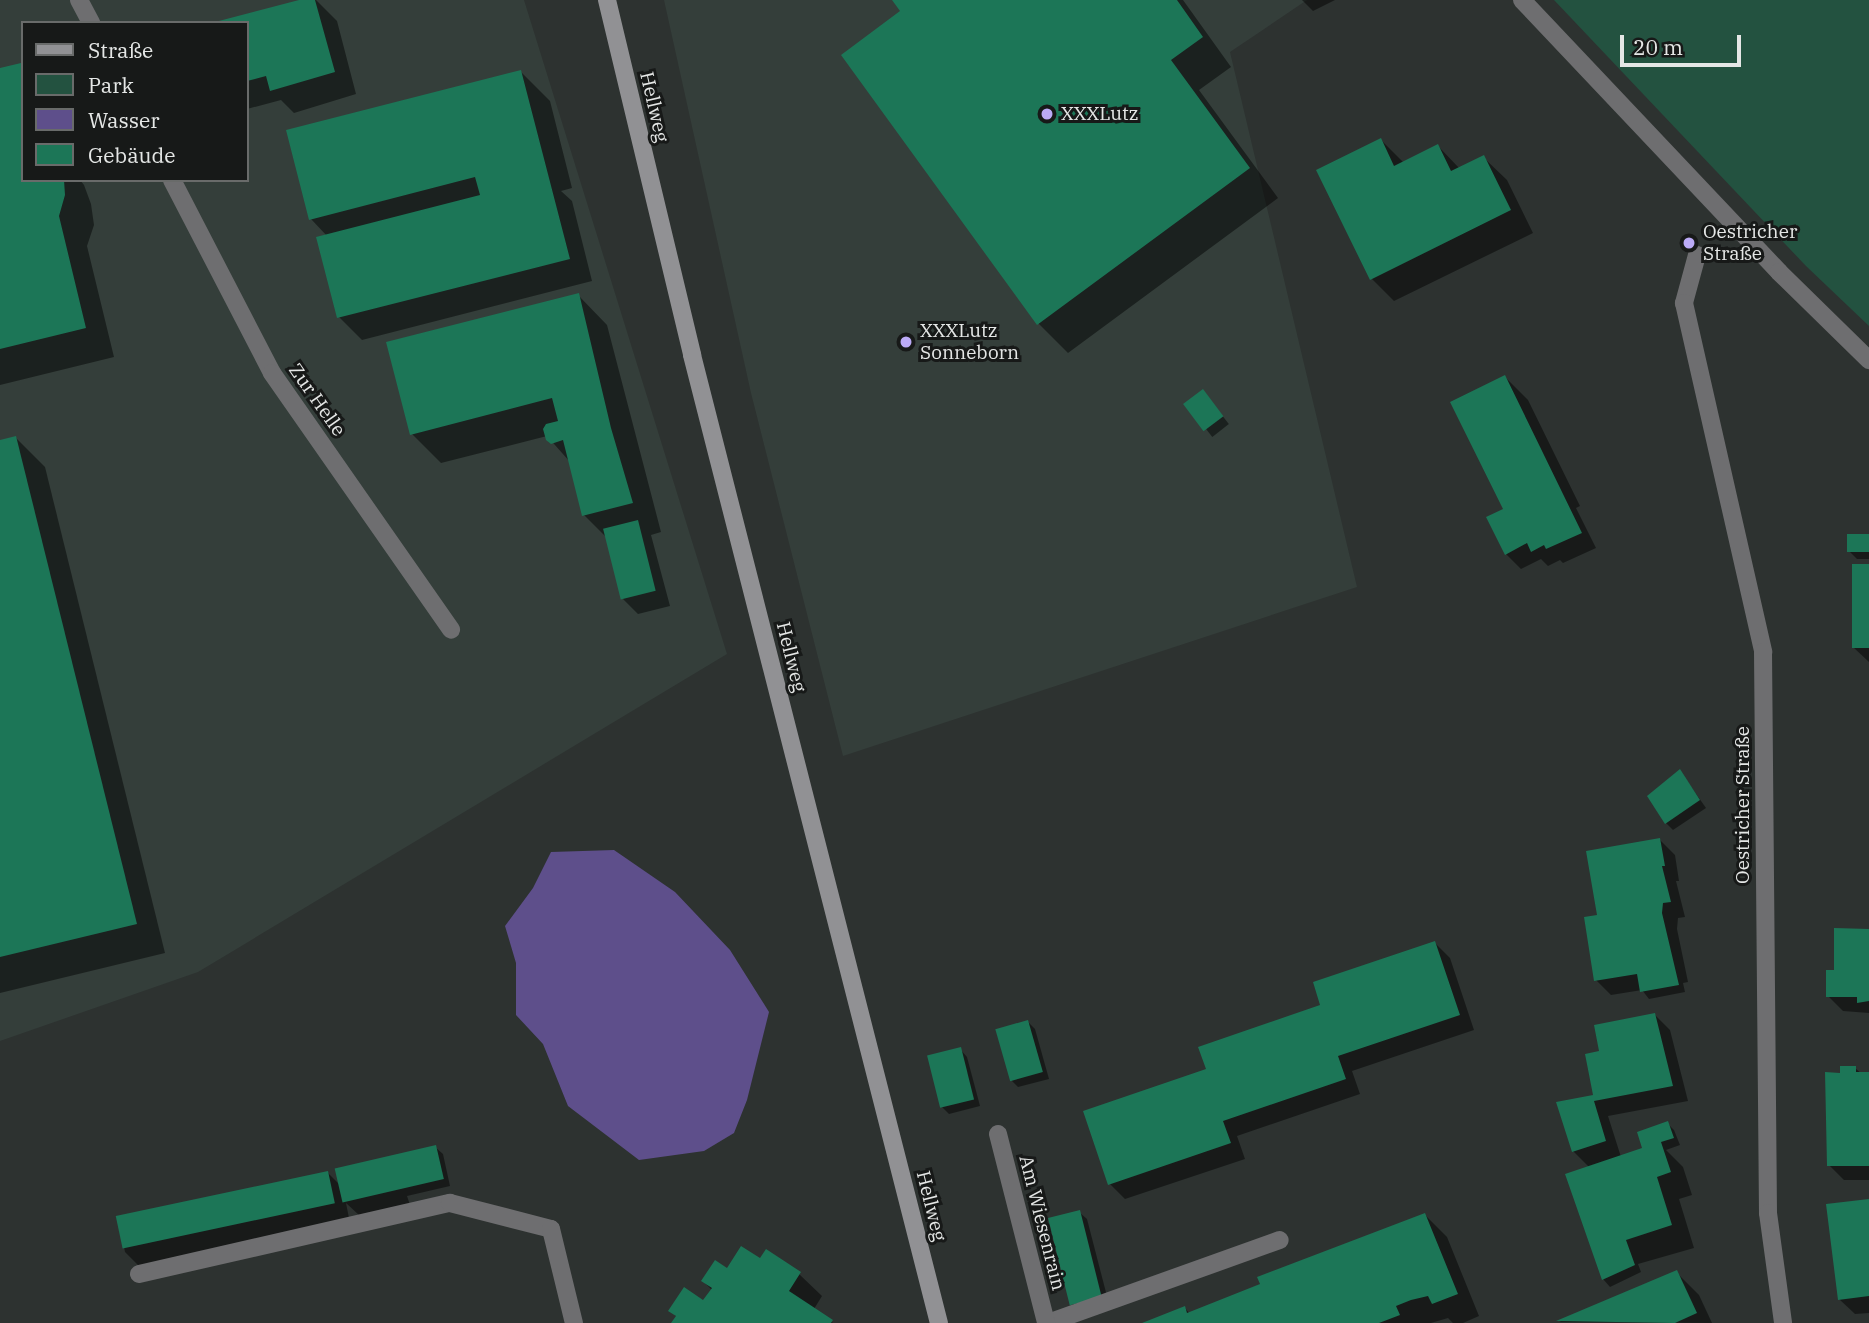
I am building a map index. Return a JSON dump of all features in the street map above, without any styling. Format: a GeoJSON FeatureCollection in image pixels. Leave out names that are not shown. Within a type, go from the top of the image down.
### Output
{"type":"FeatureCollection","features":[{"type":"Feature","properties":{"kind":"street"},"geometry":{"type":"LineString","coordinates":[[79,0],[90,21]]}},
{"type":"Feature","properties":{"kind":"street","name":"Hellweg"},"geometry":{"type":"LineString","coordinates":[[607,0],[692,355],[939,1323]]}},
{"type":"Feature","properties":{"kind":"street"},"geometry":{"type":"LineString","coordinates":[[1522,0],[1869,360]]}},
{"type":"Feature","properties":{"kind":"street","name":"Zur Helle"},"geometry":{"type":"LineString","coordinates":[[173,182],[272,373],[451,630]]}},
{"type":"Feature","properties":{"kind":"street","name":"Oestricher Straße"},"geometry":{"type":"LineString","coordinates":[[1697,255],[1684,303],[1763,652],[1768,1213],[1783,1323]]}},
{"type":"Feature","properties":{"kind":"street","name":"Am Wiesenrain"},"geometry":{"type":"LineString","coordinates":[[998,1134],[1047,1323]]}},
{"type":"Feature","properties":{"kind":"street"},"geometry":{"type":"LineString","coordinates":[[139,1274],[450,1203],[551,1228],[574,1323]]}},
{"type":"Feature","properties":{"kind":"street"},"geometry":{"type":"LineString","coordinates":[[1047,1323],[1280,1240]]}},
{"type":"Feature","properties":{"kind":"shaded area"},"geometry":{"type":"Polygon","coordinates":[[[0,0],[524,0],[727,654],[198,972],[0,1041],[0,0]]]}},
{"type":"Feature","properties":{"kind":"shaded area"},"geometry":{"type":"Polygon","coordinates":[[[664,0],[1307,0],[1230,52],[1357,587],[843,756],[751,393],[664,0]]]}},
{"type":"Feature","properties":{"kind":"green space"},"geometry":{"type":"Polygon","coordinates":[[[1554,0],[1869,0],[1869,326],[1806,266],[1554,0]]]}},
{"type":"Feature","properties":{"kind":"water"},"geometry":{"type":"Polygon","coordinates":[[[614,850],[675,892],[730,950],[769,1012],[747,1100],[734,1133],[704,1151],[639,1160],[568,1106],[543,1044],[516,1015],[516,963],[505,926],[533,888],[551,852],[614,850]]]}},
{"type":"Feature","properties":{"kind":"building"},"geometry":{"type":"Polygon","coordinates":[[[299,0],[315,0],[335,72],[270,91],[266,76],[248,81],[248,21],[219,21],[299,0]]]}},
{"type":"Feature","properties":{"kind":"building","name":"XXXLutz"},"geometry":{"type":"Polygon","coordinates":[[[892,0],[1177,0],[1203,37],[1171,60],[1250,168],[1037,325],[841,55],[900,11],[892,0]]]}},
{"type":"Feature","properties":{"kind":"building"},"geometry":{"type":"Polygon","coordinates":[[[21,63],[21,182],[64,182],[65,195],[59,216],[86,328],[0,349],[0,68],[21,63]]]}},
{"type":"Feature","properties":{"kind":"building"},"geometry":{"type":"Polygon","coordinates":[[[521,70],[570,259],[337,318],[316,237],[480,195],[475,177],[309,220],[286,130],[521,70]]]}},
{"type":"Feature","properties":{"kind":"building"},"geometry":{"type":"Polygon","coordinates":[[[1381,138],[1394,166],[1438,144],[1451,171],[1484,155],[1511,210],[1370,280],[1316,170],[1381,138]]]}},
{"type":"Feature","properties":{"kind":"building"},"geometry":{"type":"Polygon","coordinates":[[[579,293],[611,428],[633,503],[582,516],[563,440],[551,444],[546,440],[543,429],[546,424],[558,421],[552,398],[410,435],[386,342],[579,293]]]}},
{"type":"Feature","properties":{"kind":"building"},"geometry":{"type":"Polygon","coordinates":[[[1505,375],[1582,533],[1546,549],[1544,545],[1531,552],[1527,543],[1505,555],[1486,517],[1503,509],[1450,402],[1505,375]]]}},
{"type":"Feature","properties":{"kind":"building"},"geometry":{"type":"Polygon","coordinates":[[[1203,389],[1223,416],[1203,431],[1183,404],[1203,389]]]}},
{"type":"Feature","properties":{"kind":"building"},"geometry":{"type":"Polygon","coordinates":[[[16,436],[137,924],[0,957],[0,440],[16,436]]]}},
{"type":"Feature","properties":{"kind":"building"},"geometry":{"type":"Polygon","coordinates":[[[638,520],[656,591],[621,600],[603,529],[638,520]]]}},
{"type":"Feature","properties":{"kind":"building"},"geometry":{"type":"Polygon","coordinates":[[[1847,534],[1869,534],[1869,552],[1847,552],[1847,534]]]}},
{"type":"Feature","properties":{"kind":"building"},"geometry":{"type":"Polygon","coordinates":[[[1852,564],[1869,564],[1869,648],[1852,648],[1852,564]]]}},
{"type":"Feature","properties":{"kind":"building"},"geometry":{"type":"Polygon","coordinates":[[[1680,769],[1700,800],[1665,824],[1647,796],[1680,769]]]}},
{"type":"Feature","properties":{"kind":"building"},"geometry":{"type":"Polygon","coordinates":[[[1660,838],[1665,866],[1662,866],[1671,902],[1663,903],[1662,913],[1679,985],[1640,992],[1637,974],[1594,981],[1584,917],[1597,915],[1586,851],[1660,838]]]}},
{"type":"Feature","properties":{"kind":"building"},"geometry":{"type":"Polygon","coordinates":[[[1834,928],[1869,929],[1869,1001],[1857,1003],[1857,997],[1826,997],[1826,970],[1834,970],[1834,928]]]}},
{"type":"Feature","properties":{"kind":"building"},"geometry":{"type":"Polygon","coordinates":[[[1435,941],[1460,1015],[1338,1056],[1346,1079],[1223,1121],[1231,1143],[1108,1185],[1083,1111],[1206,1069],[1198,1047],[1320,1005],[1313,982],[1435,941]]]}},
{"type":"Feature","properties":{"kind":"building"},"geometry":{"type":"Polygon","coordinates":[[[1655,1013],[1673,1086],[1594,1101],[1606,1141],[1572,1152],[1556,1102],[1593,1095],[1585,1054],[1599,1051],[1594,1025],[1655,1013]]]}},
{"type":"Feature","properties":{"kind":"building"},"geometry":{"type":"Polygon","coordinates":[[[1028,1020],[1043,1072],[1010,1081],[995,1029],[1028,1020]]]}},
{"type":"Feature","properties":{"kind":"building"},"geometry":{"type":"Polygon","coordinates":[[[961,1047],[974,1099],[940,1108],[927,1055],[961,1047]]]}},
{"type":"Feature","properties":{"kind":"building"},"geometry":{"type":"Polygon","coordinates":[[[1840,1066],[1856,1066],[1856,1072],[1869,1072],[1869,1166],[1827,1166],[1825,1072],[1840,1073],[1840,1066]]]}},
{"type":"Feature","properties":{"kind":"building"},"geometry":{"type":"Polygon","coordinates":[[[1668,1121],[1674,1138],[1661,1142],[1671,1172],[1657,1177],[1672,1225],[1626,1240],[1635,1265],[1602,1280],[1565,1174],[1642,1148],[1637,1132],[1668,1121]]]}},
{"type":"Feature","properties":{"kind":"building"},"geometry":{"type":"Polygon","coordinates":[[[436,1145],[444,1179],[343,1202],[335,1168],[436,1145]]]}},
{"type":"Feature","properties":{"kind":"building"},"geometry":{"type":"Polygon","coordinates":[[[328,1171],[335,1203],[123,1248],[116,1216],[328,1171]]]}},
{"type":"Feature","properties":{"kind":"building"},"geometry":{"type":"Polygon","coordinates":[[[1869,1199],[1869,1296],[1838,1300],[1826,1204],[1869,1199]]]}},
{"type":"Feature","properties":{"kind":"building"},"geometry":{"type":"Polygon","coordinates":[[[1080,1210],[1102,1297],[1070,1305],[1048,1218],[1080,1210]]]}},
{"type":"Feature","properties":{"kind":"building"},"geometry":{"type":"Polygon","coordinates":[[[1425,1213],[1458,1294],[1432,1304],[1428,1296],[1411,1300],[1396,1306],[1400,1315],[1379,1323],[1142,1323],[1185,1306],[1187,1313],[1260,1284],[1257,1277],[1425,1213]]]}},
{"type":"Feature","properties":{"kind":"building"},"geometry":{"type":"Polygon","coordinates":[[[741,1246],[760,1258],[766,1249],[801,1272],[789,1291],[833,1320],[831,1323],[671,1323],[676,1316],[668,1311],[684,1287],[703,1300],[712,1288],[701,1281],[715,1260],[727,1268],[741,1246]]]}},
{"type":"Feature","properties":{"kind":"building"},"geometry":{"type":"Polygon","coordinates":[[[1677,1270],[1697,1313],[1675,1323],[1556,1321],[1677,1270]]]}},
{"type":"Feature","properties":{"kind":"place","name":"XXXLutz"},"geometry":{"type":"Point","coordinates":[1047,114]}},
{"type":"Feature","properties":{"kind":"place","name":"Oestricher Straße"},"geometry":{"type":"Point","coordinates":[1689,243]}},
{"type":"Feature","properties":{"kind":"place","name":"XXXLutz Sonneborn"},"geometry":{"type":"Point","coordinates":[906,342]}}]}
